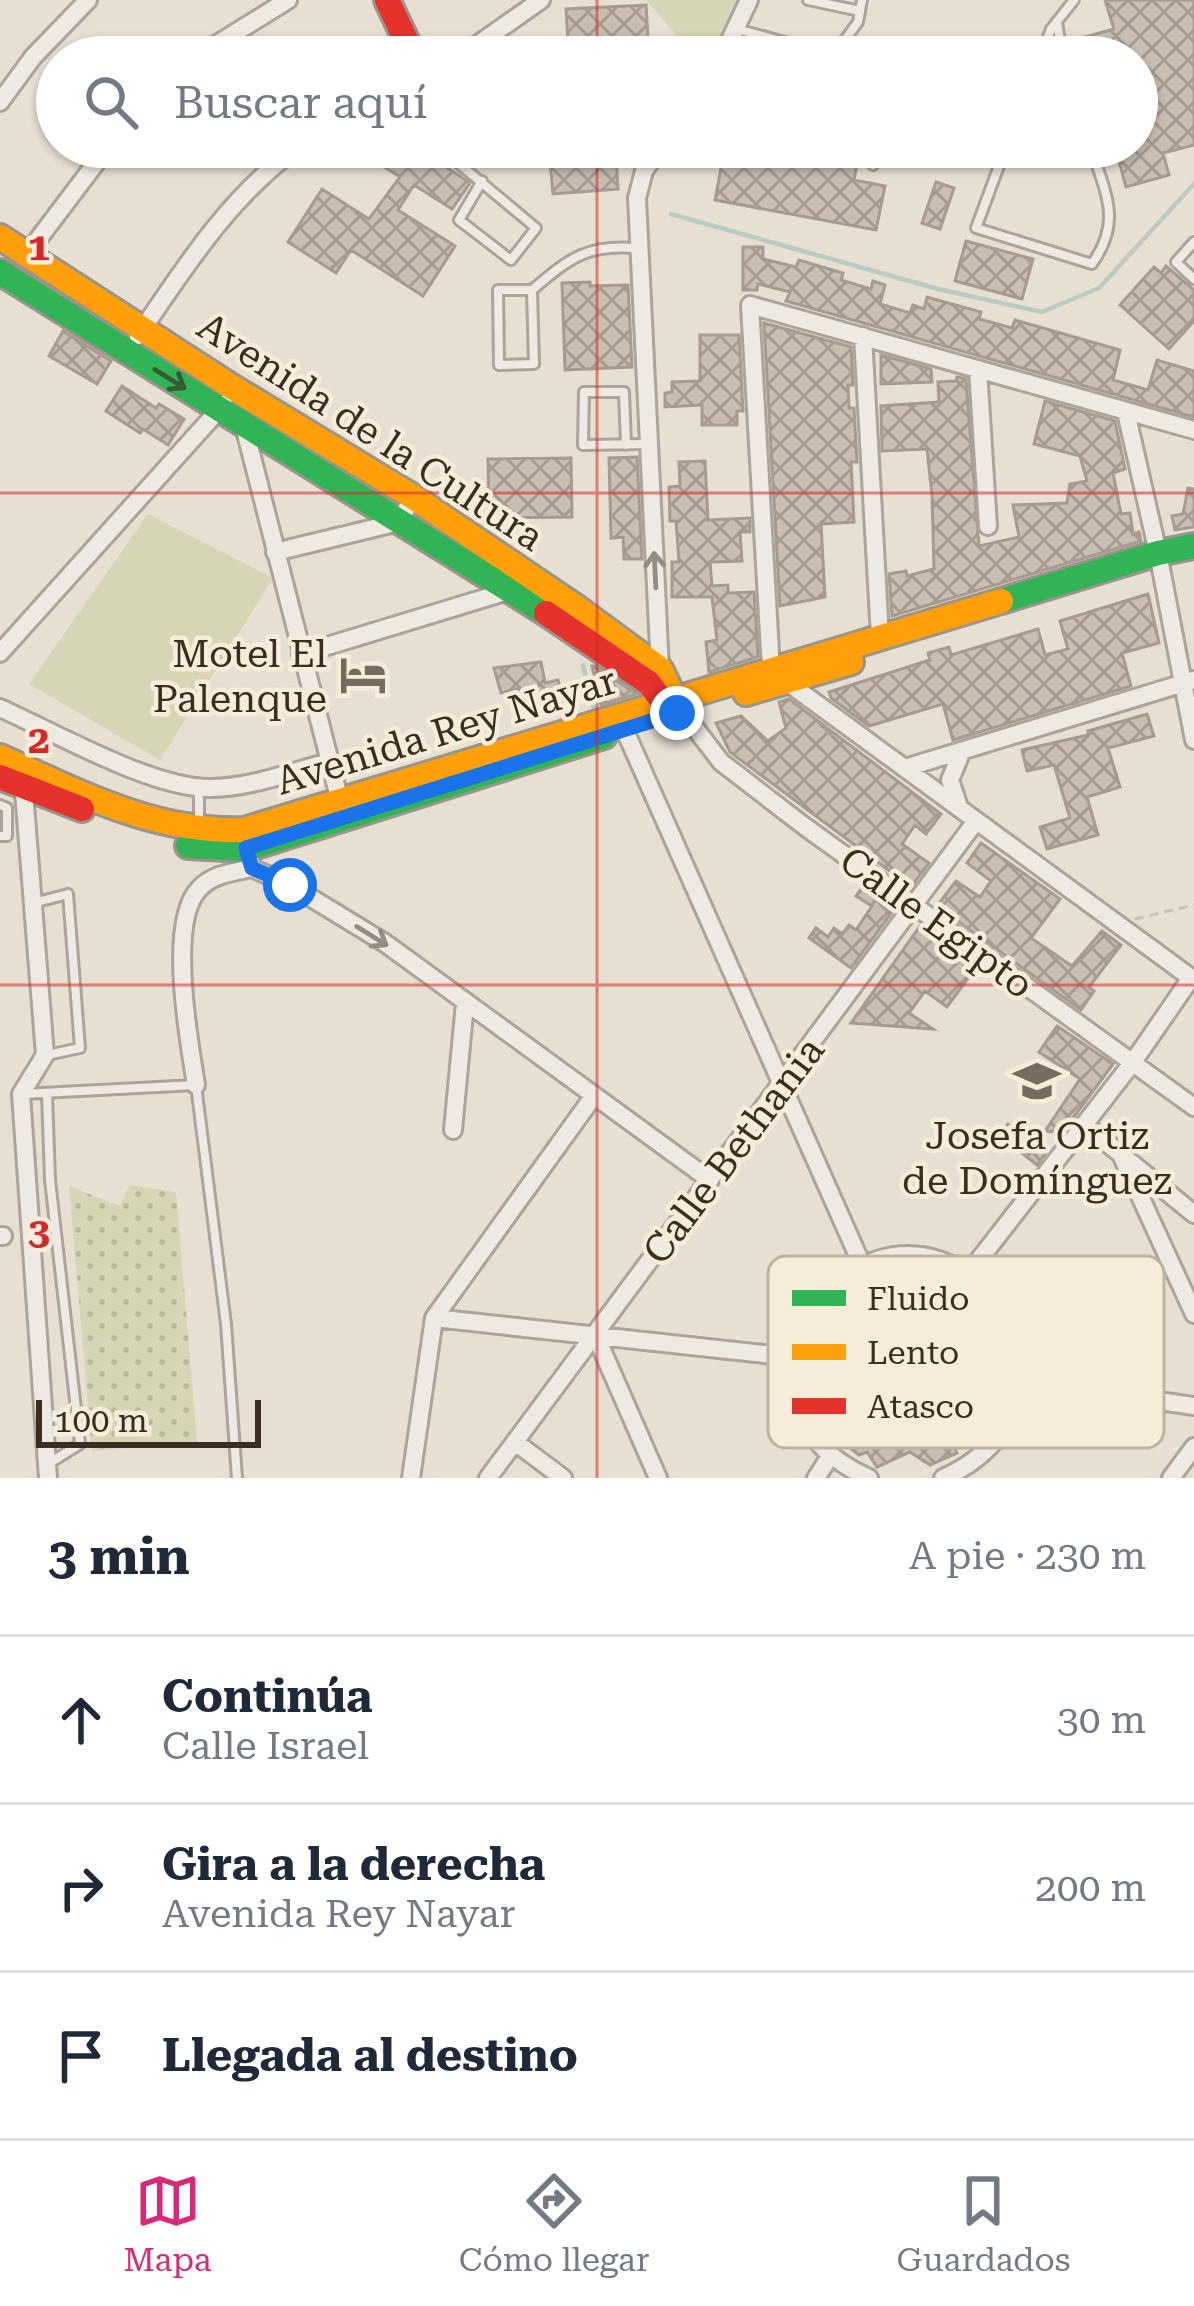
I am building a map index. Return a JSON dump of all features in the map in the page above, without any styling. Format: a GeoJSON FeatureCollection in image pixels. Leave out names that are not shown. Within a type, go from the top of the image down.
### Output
{"type":"FeatureCollection","features":[{"type":"Feature","properties":{"kind":"main road"},"geometry":{"type":"LineString","coordinates":[[387,0],[404,36]]}},
{"type":"Feature","properties":{"kind":"main road","name":"Avenida de la Cultura"},"geometry":{"type":"LineString","coordinates":[[0,237],[413,497],[514,566],[619,650],[673,701]]}},
{"type":"Feature","properties":{"kind":"main road","name":"Avenida de la Cultura"},"geometry":{"type":"LineString","coordinates":[[0,272],[508,591],[619,650]]}},
{"type":"Feature","properties":{"kind":"main road","name":"Avenida Rey Nayar"},"geometry":{"type":"LineString","coordinates":[[11,772],[170,842],[209,850],[248,849],[342,809],[622,722],[673,701],[779,675],[1160,561],[1194,546]]}},
{"type":"Feature","properties":{"kind":"main road","name":"Avenida Rey Nayar"},"geometry":{"type":"LineString","coordinates":[[779,675],[880,637],[1160,561],[1194,562]]}},
{"type":"Feature","properties":{"kind":"main road","name":"Avenida Rey Nayar"},"geometry":{"type":"LineString","coordinates":[[11,772],[176,830],[199,832],[248,849]]}},
{"type":"Feature","properties":{"kind":"street"},"geometry":{"type":"LineString","coordinates":[[53,36],[88,0]]}},
{"type":"Feature","properties":{"kind":"street"},"geometry":{"type":"LineString","coordinates":[[230,36],[288,0]]}},
{"type":"Feature","properties":{"kind":"street"},"geometry":{"type":"LineString","coordinates":[[490,36],[542,0]]}},
{"type":"Feature","properties":{"kind":"street"},"geometry":{"type":"LineString","coordinates":[[733,36],[749,0]]}},
{"type":"Feature","properties":{"kind":"street"},"geometry":{"type":"LineString","coordinates":[[0,102],[36,54]]}},
{"type":"Feature","properties":{"kind":"street"},"geometry":{"type":"LineString","coordinates":[[27,254],[92,168]]}},
{"type":"Feature","properties":{"kind":"street"},"geometry":{"type":"LineString","coordinates":[[127,352],[228,211],[270,168]]}},
{"type":"Feature","properties":{"kind":"street"},"geometry":{"type":"LineString","coordinates":[[646,168],[638,198],[639,248],[650,444],[673,701]]}},
{"type":"Feature","properties":{"kind":"street"},"geometry":{"type":"LineString","coordinates":[[982,1256],[1192,979],[779,675],[750,305],[1194,430]]}},
{"type":"Feature","properties":{"kind":"street"},"geometry":{"type":"LineString","coordinates":[[863,336],[880,637]]}},
{"type":"Feature","properties":{"kind":"street"},"geometry":{"type":"LineString","coordinates":[[978,370],[988,526]]}},
{"type":"Feature","properties":{"kind":"street"},"geometry":{"type":"LineString","coordinates":[[0,653],[231,417],[243,393]]}},
{"type":"Feature","properties":{"kind":"street"},"geometry":{"type":"LineString","coordinates":[[1126,412],[1188,681],[1194,740]]}},
{"type":"Feature","properties":{"kind":"street"},"geometry":{"type":"LineString","coordinates":[[231,417],[275,552],[342,809]]}},
{"type":"Feature","properties":{"kind":"street"},"geometry":{"type":"LineString","coordinates":[[275,552],[399,523],[413,497]]}},
{"type":"Feature","properties":{"kind":"street"},"geometry":{"type":"LineString","coordinates":[[302,654],[508,591],[514,566]]}},
{"type":"Feature","properties":{"kind":"street"},"geometry":{"type":"LineString","coordinates":[[905,768],[1188,681]]}},
{"type":"Feature","properties":{"kind":"street","name":"Calle Egipto"},"geometry":{"type":"LineString","coordinates":[[673,701],[721,762],[1194,1107]]}},
{"type":"Feature","properties":{"kind":"street","name":"Avenida Rey Nayar"},"geometry":{"type":"LineString","coordinates":[[0,708],[153,776],[199,788],[234,786],[329,762]]}},
{"type":"Feature","properties":{"kind":"street"},"geometry":{"type":"LineString","coordinates":[[622,722],[858,1256]]}},
{"type":"Feature","properties":{"kind":"street"},"geometry":{"type":"LineString","coordinates":[[961,808],[950,780],[963,750]]}},
{"type":"Feature","properties":{"kind":"street"},"geometry":{"type":"LineString","coordinates":[[11,772],[33,903],[45,1055],[21,1094],[48,1472]]}},
{"type":"Feature","properties":{"kind":"street","name":"Calle Bethania"},"geometry":{"type":"LineString","coordinates":[[488,1478],[976,821]]}},
{"type":"Feature","properties":{"kind":"street"},"geometry":{"type":"LineString","coordinates":[[196,1085],[187,1024],[184,918],[199,889],[248,849],[290,885],[385,943],[710,1180]]}},
{"type":"Feature","properties":{"kind":"street"},"geometry":{"type":"LineString","coordinates":[[453,1130],[465,1003]]}},
{"type":"Feature","properties":{"kind":"street"},"geometry":{"type":"LineString","coordinates":[[411,1478],[434,1318],[593,1097]]}},
{"type":"Feature","properties":{"kind":"street"},"geometry":{"type":"LineString","coordinates":[[1085,1125],[1194,1214]]}},
{"type":"Feature","properties":{"kind":"street"},"geometry":{"type":"LineString","coordinates":[[1123,1159],[1194,1315]]}},
{"type":"Feature","properties":{"kind":"street"},"geometry":{"type":"LineString","coordinates":[[434,1318],[768,1354]]}},
{"type":"Feature","properties":{"kind":"street"},"geometry":{"type":"LineString","coordinates":[[595,1334],[658,1478]]}},
{"type":"Feature","properties":{"kind":"street"},"geometry":{"type":"LineString","coordinates":[[1164,1402],[1194,1406]]}},
{"type":"Feature","properties":{"kind":"street"},"geometry":{"type":"LineString","coordinates":[[515,1442],[563,1478]]}},
{"type":"Feature","properties":{"kind":"street"},"geometry":{"type":"LineString","coordinates":[[1171,1478],[1194,1447]]}},
{"type":"Feature","properties":{"kind":"street"},"geometry":{"type":"LineString","coordinates":[[825,1448],[847,1468],[869,1478]]}},
{"type":"Feature","properties":{"kind":"street"},"geometry":{"type":"LineString","coordinates":[[948,1477],[989,1448]]}},
{"type":"Feature","properties":{"kind":"street"},"geometry":{"type":"LineString","coordinates":[[816,1478],[831,1455]]}},
{"type":"Feature","properties":{"kind":"lane"},"geometry":{"type":"LineString","coordinates":[[808,0],[860,11]]}},
{"type":"Feature","properties":{"kind":"lane"},"geometry":{"type":"LineString","coordinates":[[849,36],[858,22],[862,0]]}},
{"type":"Feature","properties":{"kind":"lane"},"geometry":{"type":"LineString","coordinates":[[1050,36],[1074,0]]}},
{"type":"Feature","properties":{"kind":"lane"},"geometry":{"type":"LineString","coordinates":[[1057,22],[1059,36]]}},
{"type":"Feature","properties":{"kind":"lane"},"geometry":{"type":"LineString","coordinates":[[736,29],[762,36]]}},
{"type":"Feature","properties":{"kind":"lane"},"geometry":{"type":"LineString","coordinates":[[466,168],[482,181],[536,228],[511,260],[459,220],[482,181]]}},
{"type":"Feature","properties":{"kind":"lane"},"geometry":{"type":"LineString","coordinates":[[998,168],[976,228],[1092,264],[1108,241],[1112,214],[1097,168]]}},
{"type":"Feature","properties":{"kind":"lane"},"geometry":{"type":"LineString","coordinates":[[1194,242],[1176,262],[1194,279]]}},
{"type":"Feature","properties":{"kind":"lane"},"geometry":{"type":"LineString","coordinates":[[532,290],[535,364],[499,365],[498,290],[532,290],[570,258],[603,245],[639,248]]}},
{"type":"Feature","properties":{"kind":"lane"},"geometry":{"type":"LineString","coordinates":[[626,445],[624,392],[584,392],[583,445],[626,445],[650,444]]}},
{"type":"Feature","properties":{"kind":"lane"},"geometry":{"type":"LineString","coordinates":[[199,788],[199,832]]}},
{"type":"Feature","properties":{"kind":"lane"},"geometry":{"type":"LineString","coordinates":[[0,806],[7,808],[7,836],[0,836]]}},
{"type":"Feature","properties":{"kind":"lane"},"geometry":{"type":"LineString","coordinates":[[33,903],[68,894],[80,1048],[45,1055]]}},
{"type":"Feature","properties":{"kind":"lane"},"geometry":{"type":"LineString","coordinates":[[21,1094],[196,1085],[226,1324],[238,1478]]}},
{"type":"Feature","properties":{"kind":"lane"},"geometry":{"type":"LineString","coordinates":[[47,1094],[50,1180],[80,1444],[48,1472]]}},
{"type":"Feature","properties":{"kind":"path"},"geometry":{"type":"LineString","coordinates":[[1116,923],[1194,905]]}},
{"type":"Feature","properties":{"kind":"green space"},"geometry":{"type":"Polygon","coordinates":[[[646,0],[737,0],[721,36],[677,36],[646,0]]]}},
{"type":"Feature","properties":{"kind":"green space"},"geometry":{"type":"Polygon","coordinates":[[[148,514],[273,578],[160,760],[29,684],[148,514]]]}},
{"type":"Feature","properties":{"kind":"green space"},"geometry":{"type":"Polygon","coordinates":[[[130,1185],[176,1192],[197,1442],[92,1451],[69,1186],[120,1206],[130,1185]]]}},
{"type":"Feature","properties":{"kind":"building"},"geometry":{"type":"Polygon","coordinates":[[[1105,0],[1194,0],[1194,145],[1163,153],[1169,175],[1126,187],[1121,168],[1158,168],[1158,36],[1089,36],[1114,29],[1105,0]]]}},
{"type":"Feature","properties":{"kind":"building"},"geometry":{"type":"Polygon","coordinates":[[[646,5],[648,36],[568,36],[566,9],[646,5]]]}},
{"type":"Feature","properties":{"kind":"building"},"geometry":{"type":"Polygon","coordinates":[[[386,168],[448,168],[470,183],[452,209],[414,185],[398,210],[455,246],[423,296],[351,250],[336,273],[288,242],[322,189],[369,219],[400,177],[386,168]]]}},
{"type":"Feature","properties":{"kind":"building"},"geometry":{"type":"Polygon","coordinates":[[[551,168],[617,168],[618,189],[553,194],[551,168]]]}},
{"type":"Feature","properties":{"kind":"building"},"geometry":{"type":"Polygon","coordinates":[[[721,168],[856,168],[854,180],[885,186],[876,230],[715,200],[721,168]]]}},
{"type":"Feature","properties":{"kind":"building"},"geometry":{"type":"Polygon","coordinates":[[[936,182],[954,188],[940,229],[922,223],[936,182]]]}},
{"type":"Feature","properties":{"kind":"building"},"geometry":{"type":"Polygon","coordinates":[[[966,241],[1033,259],[1022,299],[955,281],[966,241]]]}},
{"type":"Feature","properties":{"kind":"building"},"geometry":{"type":"Polygon","coordinates":[[[743,247],[763,247],[763,259],[796,267],[799,260],[843,273],[841,280],[871,289],[873,281],[885,285],[880,304],[910,313],[913,305],[924,309],[927,297],[981,312],[979,319],[1012,328],[1015,320],[1120,350],[1113,380],[1148,390],[1157,360],[1194,371],[1194,417],[786,301],[790,292],[758,284],[757,290],[743,290],[743,247]]]}},
{"type":"Feature","properties":{"kind":"building"},"geometry":{"type":"Polygon","coordinates":[[[1166,266],[1194,290],[1194,321],[1169,349],[1120,305],[1154,267],[1161,273],[1166,266]]]}},
{"type":"Feature","properties":{"kind":"building"},"geometry":{"type":"Polygon","coordinates":[[[590,282],[590,286],[628,285],[632,367],[565,370],[562,283],[590,282]]]}},
{"type":"Feature","properties":{"kind":"building"},"geometry":{"type":"Polygon","coordinates":[[[764,323],[851,347],[849,408],[854,408],[857,462],[851,462],[854,522],[821,524],[825,597],[780,606],[764,323]]]}},
{"type":"Feature","properties":{"kind":"building"},"geometry":{"type":"Polygon","coordinates":[[[63,331],[111,361],[97,384],[49,356],[63,331]]]}},
{"type":"Feature","properties":{"kind":"building"},"geometry":{"type":"Polygon","coordinates":[[[700,335],[739,335],[743,411],[737,411],[737,425],[702,425],[702,405],[665,407],[665,393],[672,392],[672,382],[700,381],[700,335]]]}},
{"type":"Feature","properties":{"kind":"building"},"geometry":{"type":"Polygon","coordinates":[[[881,355],[931,369],[932,382],[881,384],[881,355]]]}},
{"type":"Feature","properties":{"kind":"building"},"geometry":{"type":"Polygon","coordinates":[[[957,377],[966,379],[979,546],[1019,537],[1013,505],[1067,503],[1070,484],[1087,481],[1080,456],[1034,444],[1045,401],[1115,421],[1125,469],[1113,473],[1121,514],[1130,513],[1133,534],[1139,532],[1141,541],[892,616],[889,574],[906,571],[907,576],[934,569],[932,495],[927,449],[882,451],[881,406],[939,402],[938,382],[956,381],[957,377]]]}},
{"type":"Feature","properties":{"kind":"building"},"geometry":{"type":"Polygon","coordinates":[[[122,386],[184,419],[168,445],[106,411],[122,386]]]}},
{"type":"Feature","properties":{"kind":"building"},"geometry":{"type":"Polygon","coordinates":[[[637,457],[642,559],[624,559],[623,537],[611,538],[609,458],[637,457]]]}},
{"type":"Feature","properties":{"kind":"building"},"geometry":{"type":"Polygon","coordinates":[[[571,458],[572,517],[489,518],[488,459],[571,458]]]}},
{"type":"Feature","properties":{"kind":"building"},"geometry":{"type":"Polygon","coordinates":[[[705,461],[708,520],[750,518],[750,532],[740,532],[742,561],[710,562],[712,586],[728,585],[728,593],[754,592],[758,657],[709,672],[706,642],[717,640],[712,597],[672,597],[672,562],[679,562],[669,487],[680,486],[679,462],[705,461]]]}},
{"type":"Feature","properties":{"kind":"building"},"geometry":{"type":"Polygon","coordinates":[[[1188,488],[1194,489],[1194,527],[1175,530],[1172,516],[1183,514],[1188,488]]]}},
{"type":"Feature","properties":{"kind":"building"},"geometry":{"type":"Polygon","coordinates":[[[1148,594],[1159,643],[1122,653],[1131,686],[953,740],[943,704],[869,726],[829,692],[930,660],[928,653],[949,647],[951,655],[1038,629],[1045,655],[1068,649],[1060,621],[1148,594]]]}},
{"type":"Feature","properties":{"kind":"building"},"geometry":{"type":"Polygon","coordinates":[[[541,662],[545,683],[558,680],[565,708],[526,717],[519,688],[501,693],[494,668],[541,662]]]}},
{"type":"Feature","properties":{"kind":"building"},"geometry":{"type":"Polygon","coordinates":[[[595,666],[636,694],[601,705],[595,666]]]}},
{"type":"Feature","properties":{"kind":"building"},"geometry":{"type":"Polygon","coordinates":[[[789,699],[941,814],[926,834],[915,825],[902,844],[929,863],[911,887],[730,752],[716,723],[741,716],[768,741],[786,728],[779,702],[789,699]]]}},
{"type":"Feature","properties":{"kind":"building"},"geometry":{"type":"Polygon","coordinates":[[[1147,714],[1154,736],[1108,748],[1120,787],[1087,797],[1098,835],[1047,849],[1040,827],[1070,818],[1054,765],[1027,771],[1022,750],[1088,735],[1088,731],[1147,714]]]}},
{"type":"Feature","properties":{"kind":"building"},"geometry":{"type":"Polygon","coordinates":[[[981,843],[1060,899],[1031,938],[1072,966],[1102,931],[1121,945],[1089,987],[1094,991],[1081,1010],[937,906],[956,881],[980,897],[991,881],[967,863],[981,843]]]}},
{"type":"Feature","properties":{"kind":"building"},"geometry":{"type":"Polygon","coordinates":[[[863,886],[895,908],[851,968],[809,938],[816,928],[828,937],[834,928],[842,934],[849,925],[856,930],[872,906],[856,896],[863,886]]]}},
{"type":"Feature","properties":{"kind":"building"},"geometry":{"type":"Polygon","coordinates":[[[920,926],[977,966],[947,1007],[925,991],[909,1013],[933,1029],[851,1023],[920,926]]]}},
{"type":"Feature","properties":{"kind":"building"},"geometry":{"type":"Polygon","coordinates":[[[1057,1026],[1113,1064],[1062,1133],[1045,1131],[1080,1079],[1039,1052],[1057,1026]]]}},
{"type":"Feature","properties":{"kind":"building"},"geometry":{"type":"Polygon","coordinates":[[[1008,1124],[1046,1153],[1037,1165],[999,1135],[1008,1124]]]}},
{"type":"Feature","properties":{"kind":"building"},"geometry":{"type":"Polygon","coordinates":[[[850,1448],[955,1448],[957,1453],[930,1465],[910,1452],[877,1467],[867,1452],[859,1455],[850,1448]]]}},
{"type":"Feature","properties":{"kind":"waterway"},"geometry":{"type":"LineString","coordinates":[[671,214],[938,289],[1042,312],[1099,288],[1194,184]]}},
{"type":"Feature","properties":{"kind":"waterway"},"geometry":{"type":"LineString","coordinates":[[583,665],[594,711]]}},
{"type":"Feature","properties":{"kind":"traffic: fast"},"geometry":{"type":"LineString","coordinates":[[0,272],[546,613]]}},
{"type":"Feature","properties":{"kind":"traffic: fast"},"geometry":{"type":"LineString","coordinates":[[1001,601],[1194,546]]}},
{"type":"Feature","properties":{"kind":"traffic: fast"},"geometry":{"type":"LineString","coordinates":[[188,846],[246,849],[604,736]]}},
{"type":"Feature","properties":{"kind":"traffic: slow"},"geometry":{"type":"LineString","coordinates":[[0,237],[413,497],[577,608],[660,669],[674,698],[687,708]]}},
{"type":"Feature","properties":{"kind":"traffic: slow"},"geometry":{"type":"LineString","coordinates":[[0,757],[148,818],[244,830],[1001,601]]}},
{"type":"Feature","properties":{"kind":"traffic: slow"},"geometry":{"type":"LineString","coordinates":[[746,693],[851,662]]}},
{"type":"Feature","properties":{"kind":"traffic: jam"},"geometry":{"type":"LineString","coordinates":[[387,0],[404,36]]}},
{"type":"Feature","properties":{"kind":"traffic: jam"},"geometry":{"type":"LineString","coordinates":[[546,613],[649,683],[665,705]]}},
{"type":"Feature","properties":{"kind":"traffic: jam"},"geometry":{"type":"LineString","coordinates":[[0,777],[82,809]]}},
{"type":"Feature","properties":{"kind":"place","name":"Motel El Palenque"},"geometry":{"type":"Point","coordinates":[363,675]}},
{"type":"Feature","properties":{"kind":"place","name":"Josefa Ortiz de Domínguez"},"geometry":{"type":"Point","coordinates":[1037,1081]}},
{"type":"Feature","properties":{"kind":"route"},"geometry":{"type":"LineString","coordinates":[[290,885],[252,868],[246,848],[677,713]]}}]}
